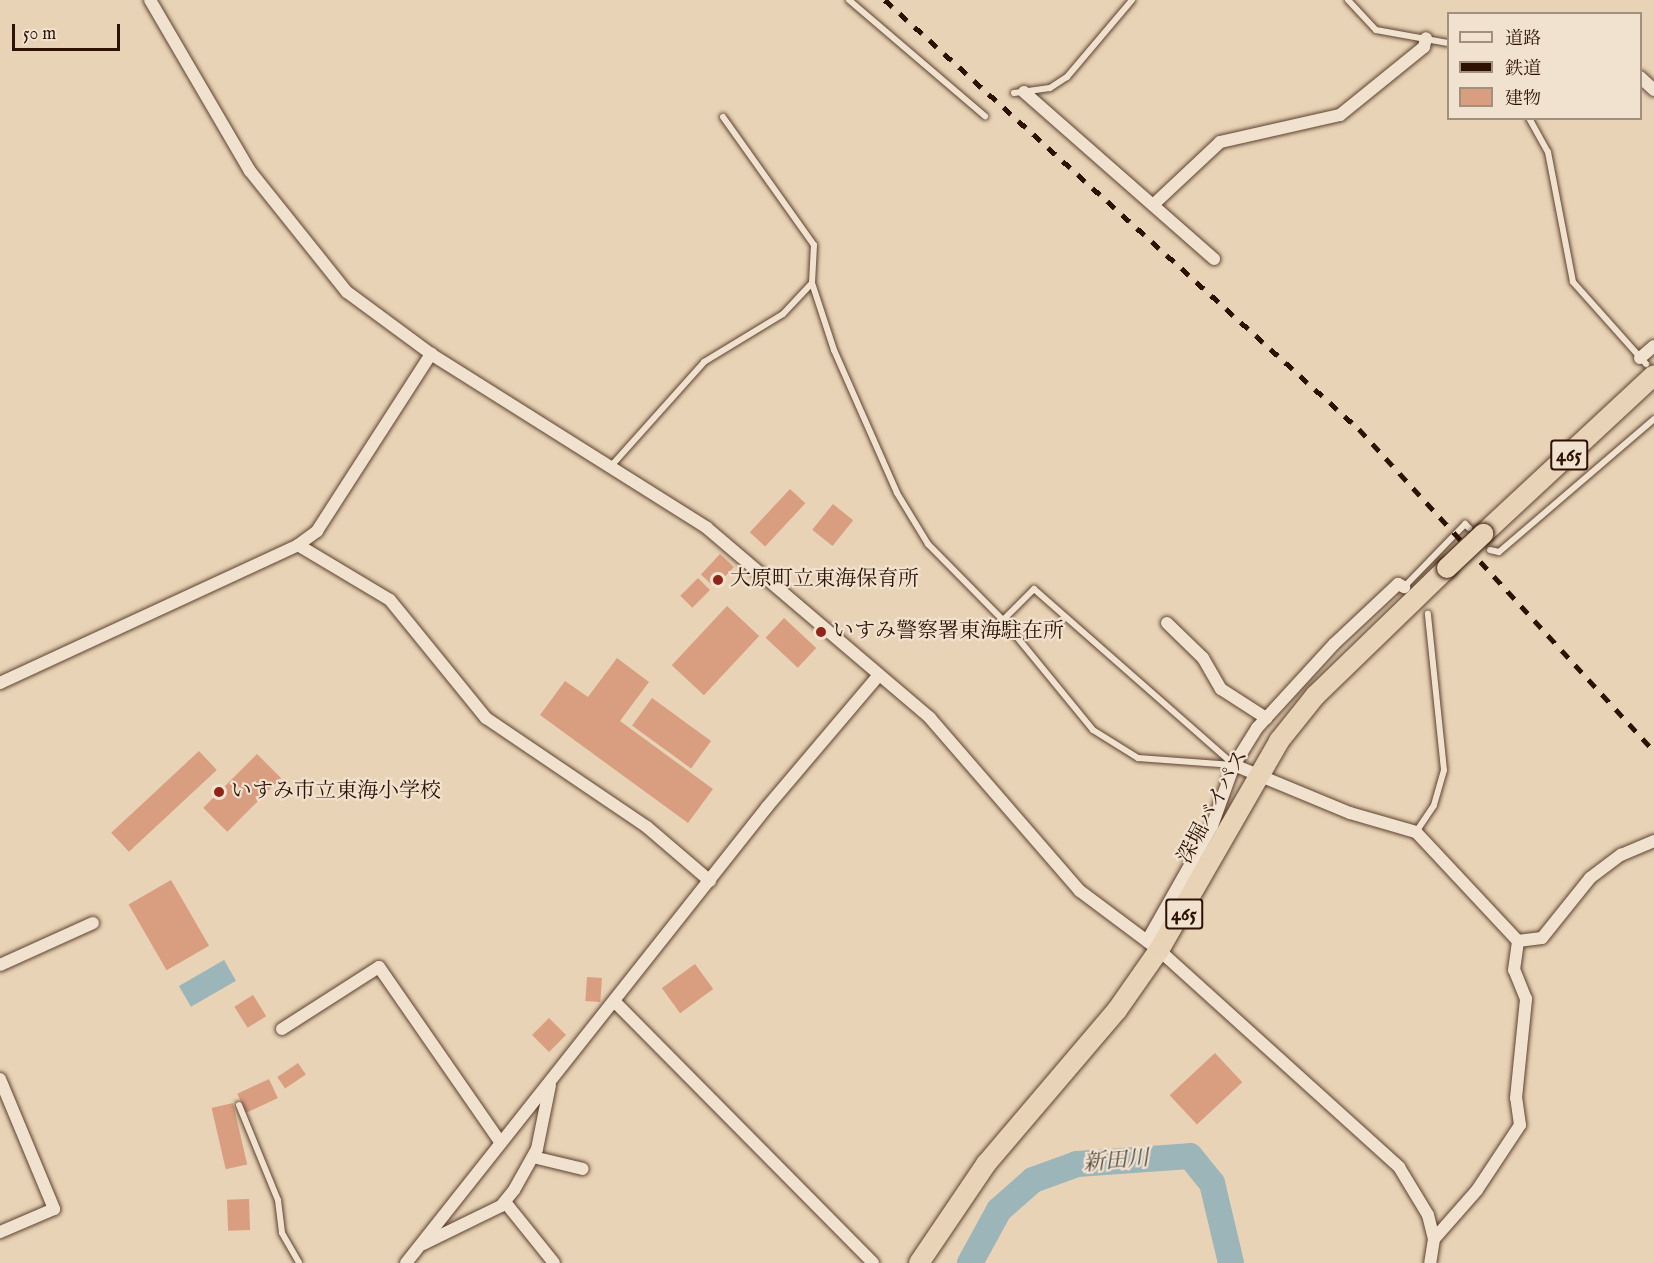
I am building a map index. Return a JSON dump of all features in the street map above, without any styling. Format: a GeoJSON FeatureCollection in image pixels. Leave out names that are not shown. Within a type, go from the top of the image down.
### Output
{"type":"FeatureCollection","features":[{"type":"Feature","properties":{"kind":"highway","name":"465"},"geometry":{"type":"LineString","coordinates":[[1481,537],[1647,366]]}},
{"type":"Feature","properties":{"kind":"highway","name":"深堀バイパス"},"geometry":{"type":"LineString","coordinates":[[919,1263],[986,1164],[1117,1010],[1256,776],[1315,696],[1481,537]]}},
{"type":"Feature","properties":{"kind":"street"},"geometry":{"type":"LineString","coordinates":[[156,2],[250,171],[347,292],[431,354],[612,465],[707,528],[952,742],[1080,891],[1153,946],[1399,1167],[1415,1189],[1434,1239],[1430,1263]]}},
{"type":"Feature","properties":{"kind":"street"},"geometry":{"type":"LineString","coordinates":[[1153,205],[1220,142],[1340,115],[1424,47],[1426,38]]}},
{"type":"Feature","properties":{"kind":"street"},"geometry":{"type":"LineString","coordinates":[[1642,78],[1654,90]]}},
{"type":"Feature","properties":{"kind":"street"},"geometry":{"type":"LineString","coordinates":[[1019,92],[1214,259]]}},
{"type":"Feature","properties":{"kind":"street"},"geometry":{"type":"LineString","coordinates":[[1647,366],[1654,346]]}},
{"type":"Feature","properties":{"kind":"street"},"geometry":{"type":"LineString","coordinates":[[0,683],[298,546],[317,531],[431,354]]}},
{"type":"Feature","properties":{"kind":"street"},"geometry":{"type":"LineString","coordinates":[[298,546],[390,600],[486,718],[648,826],[710,881]]}},
{"type":"Feature","properties":{"kind":"street"},"geometry":{"type":"LineString","coordinates":[[1153,946],[1212,826],[1234,765],[1266,718],[1334,644],[1398,584],[1404,587]]}},
{"type":"Feature","properties":{"kind":"street"},"geometry":{"type":"LineString","coordinates":[[1167,623],[1203,658],[1221,689],[1266,718]]}},
{"type":"Feature","properties":{"kind":"street"},"geometry":{"type":"LineString","coordinates":[[406,1263],[710,881],[878,676]]}},
{"type":"Feature","properties":{"kind":"street"},"geometry":{"type":"LineString","coordinates":[[1234,765],[1256,776],[1286,782],[1350,813],[1416,832],[1518,941],[1515,970],[1526,999],[1516,1098],[1520,1125],[1477,1190],[1434,1239]]}},
{"type":"Feature","properties":{"kind":"street"},"geometry":{"type":"LineString","coordinates":[[1518,941],[1542,938],[1590,878],[1621,855],[1654,841]]}},
{"type":"Feature","properties":{"kind":"street"},"geometry":{"type":"LineString","coordinates":[[0,965],[93,923]]}},
{"type":"Feature","properties":{"kind":"street"},"geometry":{"type":"LineString","coordinates":[[282,1029],[379,967],[501,1143]]}},
{"type":"Feature","properties":{"kind":"street"},"geometry":{"type":"LineString","coordinates":[[615,1002],[873,1263]]}},
{"type":"Feature","properties":{"kind":"street"},"geometry":{"type":"LineString","coordinates":[[0,1079],[54,1209],[0,1232]]}},
{"type":"Feature","properties":{"kind":"street"},"geometry":{"type":"LineString","coordinates":[[420,1246],[505,1202],[533,1157],[551,1082]]}},
{"type":"Feature","properties":{"kind":"street"},"geometry":{"type":"LineString","coordinates":[[533,1157],[583,1169]]}},
{"type":"Feature","properties":{"kind":"street"},"geometry":{"type":"LineString","coordinates":[[505,1202],[554,1263]]}},
{"type":"Feature","properties":{"kind":"lane"},"geometry":{"type":"LineString","coordinates":[[849,0],[985,116]]}},
{"type":"Feature","properties":{"kind":"lane"},"geometry":{"type":"LineString","coordinates":[[1019,92],[1050,88],[1067,77],[1132,0]]}},
{"type":"Feature","properties":{"kind":"lane"},"geometry":{"type":"LineString","coordinates":[[1348,0],[1377,30],[1447,43]]}},
{"type":"Feature","properties":{"kind":"lane"},"geometry":{"type":"LineString","coordinates":[[723,117],[803,224],[814,245],[812,283],[845,377],[897,492],[927,544],[1003,620],[1093,730],[1138,758],[1234,765]]}},
{"type":"Feature","properties":{"kind":"lane"},"geometry":{"type":"LineString","coordinates":[[1530,120],[1548,152],[1574,282],[1647,366]]}},
{"type":"Feature","properties":{"kind":"lane"},"geometry":{"type":"LineString","coordinates":[[612,465],[704,362],[783,314],[812,283]]}},
{"type":"Feature","properties":{"kind":"lane"},"geometry":{"type":"LineString","coordinates":[[1404,587],[1465,524],[1499,552],[1654,419]]}},
{"type":"Feature","properties":{"kind":"lane"},"geometry":{"type":"LineString","coordinates":[[1003,620],[1034,590],[1234,765]]}},
{"type":"Feature","properties":{"kind":"lane"},"geometry":{"type":"LineString","coordinates":[[1416,832],[1434,805],[1444,770],[1428,614]]}},
{"type":"Feature","properties":{"kind":"lane"},"geometry":{"type":"LineString","coordinates":[[239,1105],[278,1200],[282,1233],[299,1263]]}},
{"type":"Feature","properties":{"kind":"water"},"geometry":{"type":"Polygon","coordinates":[[[224,960],[236,981],[191,1007],[179,986],[224,960]]]}},
{"type":"Feature","properties":{"kind":"building"},"geometry":{"type":"Polygon","coordinates":[[[790,489],[805,503],[765,546],[750,532],[790,489]]]}},
{"type":"Feature","properties":{"kind":"building"},"geometry":{"type":"Polygon","coordinates":[[[833,504],[853,520],[832,546],[812,530],[833,504]]]}},
{"type":"Feature","properties":{"kind":"building"},"geometry":{"type":"Polygon","coordinates":[[[720,554],[734,567],[715,587],[701,574],[720,554]]]}},
{"type":"Feature","properties":{"kind":"building"},"geometry":{"type":"Polygon","coordinates":[[[698,578],[710,590],[692,608],[680,596],[698,578]]]}},
{"type":"Feature","properties":{"kind":"building"},"geometry":{"type":"Polygon","coordinates":[[[727,606],[759,636],[704,695],[672,665],[727,606]]]}},
{"type":"Feature","properties":{"kind":"building"},"geometry":{"type":"Polygon","coordinates":[[[784,618],[816,648],[798,668],[766,638],[784,618]]]}},
{"type":"Feature","properties":{"kind":"building"},"geometry":{"type":"Polygon","coordinates":[[[617,658],[649,682],[620,721],[713,789],[688,823],[540,715],[565,681],[588,697],[617,658]]]}},
{"type":"Feature","properties":{"kind":"building"},"geometry":{"type":"Polygon","coordinates":[[[652,698],[711,741],[691,768],[632,726],[652,698]]]}},
{"type":"Feature","properties":{"kind":"building"},"geometry":{"type":"Polygon","coordinates":[[[199,751],[217,770],[129,852],[111,833],[199,751]]]}},
{"type":"Feature","properties":{"kind":"building"},"geometry":{"type":"Polygon","coordinates":[[[257,754],[281,778],[227,832],[203,808],[257,754]]]}},
{"type":"Feature","properties":{"kind":"building"},"geometry":{"type":"Polygon","coordinates":[[[171,880],[209,946],[167,970],[129,904],[171,880]]]}},
{"type":"Feature","properties":{"kind":"building"},"geometry":{"type":"Polygon","coordinates":[[[695,964],[713,989],[680,1013],[662,988],[695,964]]]}},
{"type":"Feature","properties":{"kind":"building"},"geometry":{"type":"Polygon","coordinates":[[[587,977],[602,978],[600,1002],[585,1001],[587,977]]]}},
{"type":"Feature","properties":{"kind":"building"},"geometry":{"type":"Polygon","coordinates":[[[253,995],[266,1016],[248,1028],[234,1007],[253,995]]]}},
{"type":"Feature","properties":{"kind":"building"},"geometry":{"type":"Polygon","coordinates":[[[549,1018],[566,1035],[549,1052],[532,1035],[549,1018]]]}},
{"type":"Feature","properties":{"kind":"building"},"geometry":{"type":"Polygon","coordinates":[[[1215,1053],[1242,1082],[1197,1125],[1170,1095],[1215,1053]]]}},
{"type":"Feature","properties":{"kind":"building"},"geometry":{"type":"Polygon","coordinates":[[[298,1063],[306,1075],[285,1089],[277,1077],[298,1063]]]}},
{"type":"Feature","properties":{"kind":"building"},"geometry":{"type":"Polygon","coordinates":[[[269,1079],[278,1098],[246,1113],[237,1094],[269,1079]]]}},
{"type":"Feature","properties":{"kind":"building"},"geometry":{"type":"Polygon","coordinates":[[[233,1103],[247,1164],[226,1169],[212,1108],[233,1103]]]}},
{"type":"Feature","properties":{"kind":"building"},"geometry":{"type":"Polygon","coordinates":[[[249,1199],[250,1230],[228,1231],[227,1200],[249,1199]]]}},
{"type":"Feature","properties":{"kind":"waterway","name":"新田川"},"geometry":{"type":"LineString","coordinates":[[970,1263],[999,1210],[1033,1180],[1077,1164],[1190,1156],[1212,1183],[1231,1263]]}},
{"type":"Feature","properties":{"kind":"railway"},"geometry":{"type":"LineString","coordinates":[[885,0],[1359,429],[1654,751]]}},
{"type":"Feature","properties":{"kind":"place","name":"大原町立東海保育所"},"geometry":{"type":"Point","coordinates":[718,580]}},
{"type":"Feature","properties":{"kind":"place","name":"いすみ警察署東海駐在所"},"geometry":{"type":"Point","coordinates":[821,632]}},
{"type":"Feature","properties":{"kind":"place","name":"いすみ市立東海小学校"},"geometry":{"type":"Point","coordinates":[219,792]}}]}
